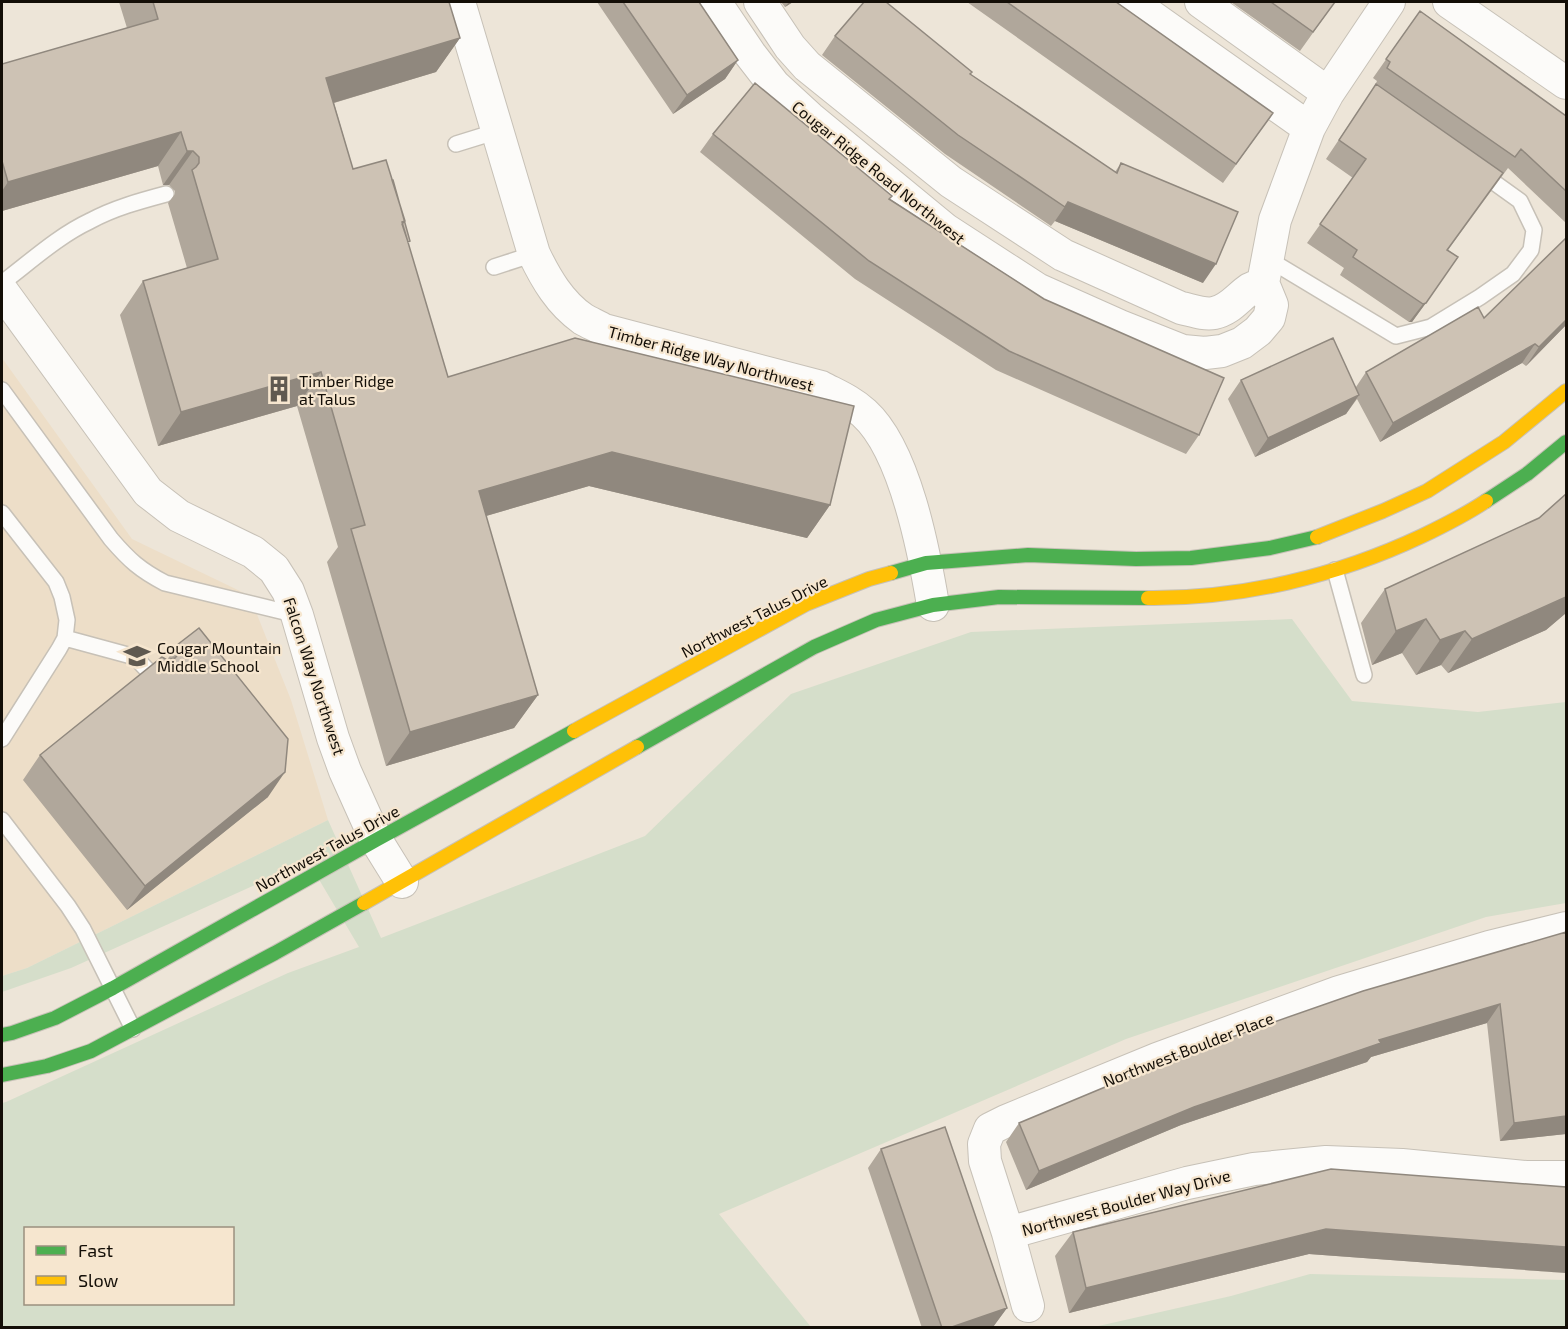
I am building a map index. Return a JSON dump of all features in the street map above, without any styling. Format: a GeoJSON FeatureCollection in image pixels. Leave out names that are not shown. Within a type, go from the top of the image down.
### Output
{"type":"FeatureCollection","features":[{"type":"Feature","properties":{"kind":"street","name":"Timber Ridge Way Northwest"},"geometry":{"type":"LineString","coordinates":[[459,2],[534,255],[560,298],[582,318],[604,330],[821,387],[847,400],[865,414],[882,434],[895,460],[909,498],[926,563],[933,605]]}},
{"type":"Feature","properties":{"kind":"street","name":"Cougar Ridge Road Northwest"},"geometry":{"type":"LineString","coordinates":[[715,2],[774,85],[810,118],[945,230],[1037,289],[1120,326],[1184,351],[1205,353],[1222,351],[1242,343],[1258,331],[1269,318],[1272,305],[1266,271],[1275,220],[1309,128],[1328,93],[1389,2]]}},
{"type":"Feature","properties":{"kind":"street"},"geometry":{"type":"LineString","coordinates":[[760,2],[790,47],[807,66],[951,182],[1064,255],[1181,308],[1214,314],[1228,308],[1241,298],[1266,271]]}},
{"type":"Feature","properties":{"kind":"street"},"geometry":{"type":"LineString","coordinates":[[1131,2],[1309,128]]}},
{"type":"Feature","properties":{"kind":"street"},"geometry":{"type":"LineString","coordinates":[[1201,2],[1328,93]]}},
{"type":"Feature","properties":{"kind":"street"},"geometry":{"type":"LineString","coordinates":[[1449,2],[1566,83]]}},
{"type":"Feature","properties":{"kind":"street","name":"Falcon Way Northwest"},"geometry":{"type":"LineString","coordinates":[[2,291],[148,492],[179,516],[253,552],[274,569],[288,591],[297,615],[333,738],[349,779],[376,840],[402,882]]}},
{"type":"Feature","properties":{"kind":"street","name":"Northwest Talus Drive"},"geometry":{"type":"LineString","coordinates":[[2,1035],[55,1018],[113,988],[376,840],[806,604],[870,579],[926,563],[1028,555],[1136,559],[1191,558],[1270,548],[1319,536],[1383,512],[1427,491],[1504,442],[1566,391]]}},
{"type":"Feature","properties":{"kind":"street"},"geometry":{"type":"LineString","coordinates":[[2,1075],[48,1066],[91,1051],[402,882],[748,683],[814,647],[876,620],[933,605],[999,597],[1158,598],[1240,592],[1335,570],[1396,548],[1464,516],[1527,474],[1566,442]]}},
{"type":"Feature","properties":{"kind":"street","name":"Northwest Boulder Place"},"geometry":{"type":"LineString","coordinates":[[1028,1306],[985,1161],[984,1144],[990,1129],[1006,1120],[1157,1059],[1339,993],[1489,947],[1566,928]]}},
{"type":"Feature","properties":{"kind":"street","name":"Northwest Boulder Way Drive"},"geometry":{"type":"LineString","coordinates":[[1008,1233],[1187,1182],[1254,1169],[1290,1165],[1326,1162],[1402,1165],[1526,1177],[1566,1177]]}},
{"type":"Feature","properties":{"kind":"lane"},"geometry":{"type":"LineString","coordinates":[[456,144],[498,131]]}},
{"type":"Feature","properties":{"kind":"lane"},"geometry":{"type":"LineString","coordinates":[[1266,271],[1396,336],[1431,327],[1513,274],[1531,250],[1534,230],[1520,201],[1464,161]]}},
{"type":"Feature","properties":{"kind":"lane"},"geometry":{"type":"LineString","coordinates":[[2,283],[88,221],[122,207],[165,194]]}},
{"type":"Feature","properties":{"kind":"lane"},"geometry":{"type":"LineString","coordinates":[[494,267],[534,255]]}},
{"type":"Feature","properties":{"kind":"lane"},"geometry":{"type":"LineString","coordinates":[[2,390],[111,539],[127,558],[146,574],[165,583],[297,615]]}},
{"type":"Feature","properties":{"kind":"lane"},"geometry":{"type":"LineString","coordinates":[[2,513],[56,582],[63,597],[67,620],[65,638],[59,649],[2,739]]}},
{"type":"Feature","properties":{"kind":"lane"},"geometry":{"type":"LineString","coordinates":[[1335,570],[1365,675]]}},
{"type":"Feature","properties":{"kind":"lane"},"geometry":{"type":"LineString","coordinates":[[65,638],[135,657],[152,675]]}},
{"type":"Feature","properties":{"kind":"lane"},"geometry":{"type":"LineString","coordinates":[[2,820],[83,929],[133,1029]]}},
{"type":"Feature","properties":{"kind":"shaded area","name":"Cougar Mountain Middle School"},"geometry":{"type":"Polygon","coordinates":[[[2,358],[132,539],[244,593],[256,612],[291,700],[328,820],[27,968],[2,976],[2,358]]]}},
{"type":"Feature","properties":{"kind":"green space"},"geometry":{"type":"Polygon","coordinates":[[[1292,619],[1352,701],[1478,712],[1566,702],[1566,903],[1486,917],[1126,1039],[719,1214],[811,1327],[2,1327],[2,1103],[288,973],[359,947],[308,861],[71,968],[2,992],[2,976],[27,968],[328,820],[381,938],[645,836],[791,694],[971,632],[1292,619]]]}},
{"type":"Feature","properties":{"kind":"green space"},"geometry":{"type":"Polygon","coordinates":[[[1310,1274],[1566,1280],[1566,1327],[1094,1327],[1231,1296],[1310,1274]]]}},
{"type":"Feature","properties":{"kind":"building","name":"Timber Ridge at Talus"},"geometry":{"type":"Polygon","coordinates":[[[153,2],[449,2],[460,38],[326,78],[353,169],[386,160],[448,377],[575,338],[854,406],[830,505],[612,452],[479,491],[538,695],[410,732],[351,529],[365,525],[321,372],[181,412],[143,281],[218,259],[192,170],[199,163],[199,157],[193,151],[187,151],[181,132],[8,182],[2,161],[2,64],[158,19],[153,2]]]}},
{"type":"Feature","properties":{"kind":"building"},"geometry":{"type":"Polygon","coordinates":[[[623,2],[699,2],[738,60],[687,95],[623,2]]]}},
{"type":"Feature","properties":{"kind":"building"},"geometry":{"type":"Polygon","coordinates":[[[864,2],[886,2],[972,72],[970,74],[1117,173],[1121,163],[1238,212],[1216,264],[1068,202],[1065,207],[958,135],[835,36],[864,2]]]}},
{"type":"Feature","properties":{"kind":"building"},"geometry":{"type":"Polygon","coordinates":[[[1007,2],[1116,2],[1273,113],[1236,164],[1007,2]]]}},
{"type":"Feature","properties":{"kind":"building"},"geometry":{"type":"Polygon","coordinates":[[[1271,2],[1335,2],[1313,32],[1271,2]]]}},
{"type":"Feature","properties":{"kind":"building"},"geometry":{"type":"Polygon","coordinates":[[[1420,11],[1566,116],[1566,191],[1521,149],[1515,157],[1387,68],[1390,62],[1386,59],[1420,11]]]}},
{"type":"Feature","properties":{"kind":"building"},"geometry":{"type":"Polygon","coordinates":[[[755,83],[892,196],[889,199],[1044,299],[1224,378],[1199,435],[1009,351],[869,261],[713,134],[755,83]]]}},
{"type":"Feature","properties":{"kind":"building"},"geometry":{"type":"Polygon","coordinates":[[[1376,84],[1503,173],[1447,250],[1458,257],[1426,303],[1423,304],[1353,257],[1357,250],[1320,224],[1366,159],[1339,140],[1376,84]]]}},
{"type":"Feature","properties":{"kind":"building"},"geometry":{"type":"Polygon","coordinates":[[[405,221],[410,241],[408,242],[402,224],[405,221]]]}},
{"type":"Feature","properties":{"kind":"building"},"geometry":{"type":"Polygon","coordinates":[[[1566,238],[1566,320],[1539,347],[1535,344],[1393,423],[1366,372],[1478,307],[1484,318],[1566,238]]]}},
{"type":"Feature","properties":{"kind":"building"},"geometry":{"type":"Polygon","coordinates":[[[1333,338],[1359,395],[1268,438],[1241,380],[1333,338]]]}},
{"type":"Feature","properties":{"kind":"building"},"geometry":{"type":"Polygon","coordinates":[[[1566,494],[1566,597],[1472,639],[1465,631],[1440,640],[1426,619],[1396,631],[1385,589],[1539,518],[1566,494]]]}},
{"type":"Feature","properties":{"kind":"building"},"geometry":{"type":"Polygon","coordinates":[[[199,628],[288,739],[285,772],[145,886],[40,755],[162,657],[167,660],[175,658],[179,653],[177,645],[199,628]]]}},
{"type":"Feature","properties":{"kind":"building"},"geometry":{"type":"Polygon","coordinates":[[[1566,932],[1566,1116],[1514,1123],[1500,1004],[1379,1040],[1381,1043],[1194,1107],[1039,1171],[1019,1123],[1177,1057],[1254,1029],[1363,991],[1566,932]]]}},
{"type":"Feature","properties":{"kind":"building"},"geometry":{"type":"Polygon","coordinates":[[[945,1127],[1007,1308],[949,1328],[942,1328],[881,1149],[945,1127]]]}},
{"type":"Feature","properties":{"kind":"building"},"geometry":{"type":"Polygon","coordinates":[[[1331,1169],[1566,1187],[1566,1247],[1326,1229],[1086,1288],[1073,1232],[1331,1169]]]}},
{"type":"Feature","properties":{"kind":"traffic: fast"},"geometry":{"type":"LineString","coordinates":[[1486,501],[1527,474],[1566,442]]}},
{"type":"Feature","properties":{"kind":"traffic: fast"},"geometry":{"type":"LineString","coordinates":[[891,573],[926,563],[1028,555],[1136,559],[1191,558],[1270,548],[1317,537]]}},
{"type":"Feature","properties":{"kind":"traffic: fast"},"geometry":{"type":"LineString","coordinates":[[637,747],[814,647],[876,620],[933,605],[999,597],[1148,598]]}},
{"type":"Feature","properties":{"kind":"traffic: fast"},"geometry":{"type":"LineString","coordinates":[[2,1035],[55,1018],[113,988],[574,731]]}},
{"type":"Feature","properties":{"kind":"traffic: fast"},"geometry":{"type":"LineString","coordinates":[[2,1075],[47,1066],[91,1051],[364,903]]}},
{"type":"Feature","properties":{"kind":"traffic: slow"},"geometry":{"type":"LineString","coordinates":[[1317,537],[1427,491],[1504,442],[1566,391]]}},
{"type":"Feature","properties":{"kind":"traffic: slow"},"geometry":{"type":"LineString","coordinates":[[1148,598],[1219,594],[1254,589],[1323,573],[1357,563],[1422,536],[1486,501]]}},
{"type":"Feature","properties":{"kind":"traffic: slow"},"geometry":{"type":"LineString","coordinates":[[574,731],[806,604],[869,579],[891,573]]}},
{"type":"Feature","properties":{"kind":"traffic: slow"},"geometry":{"type":"LineString","coordinates":[[364,903],[637,747]]}},
{"type":"Feature","properties":{"kind":"place","name":"Timber Ridge at Talus"},"geometry":{"type":"Point","coordinates":[279,389]}},
{"type":"Feature","properties":{"kind":"place","name":"Cougar Mountain Middle School"},"geometry":{"type":"Point","coordinates":[137,656]}}]}
